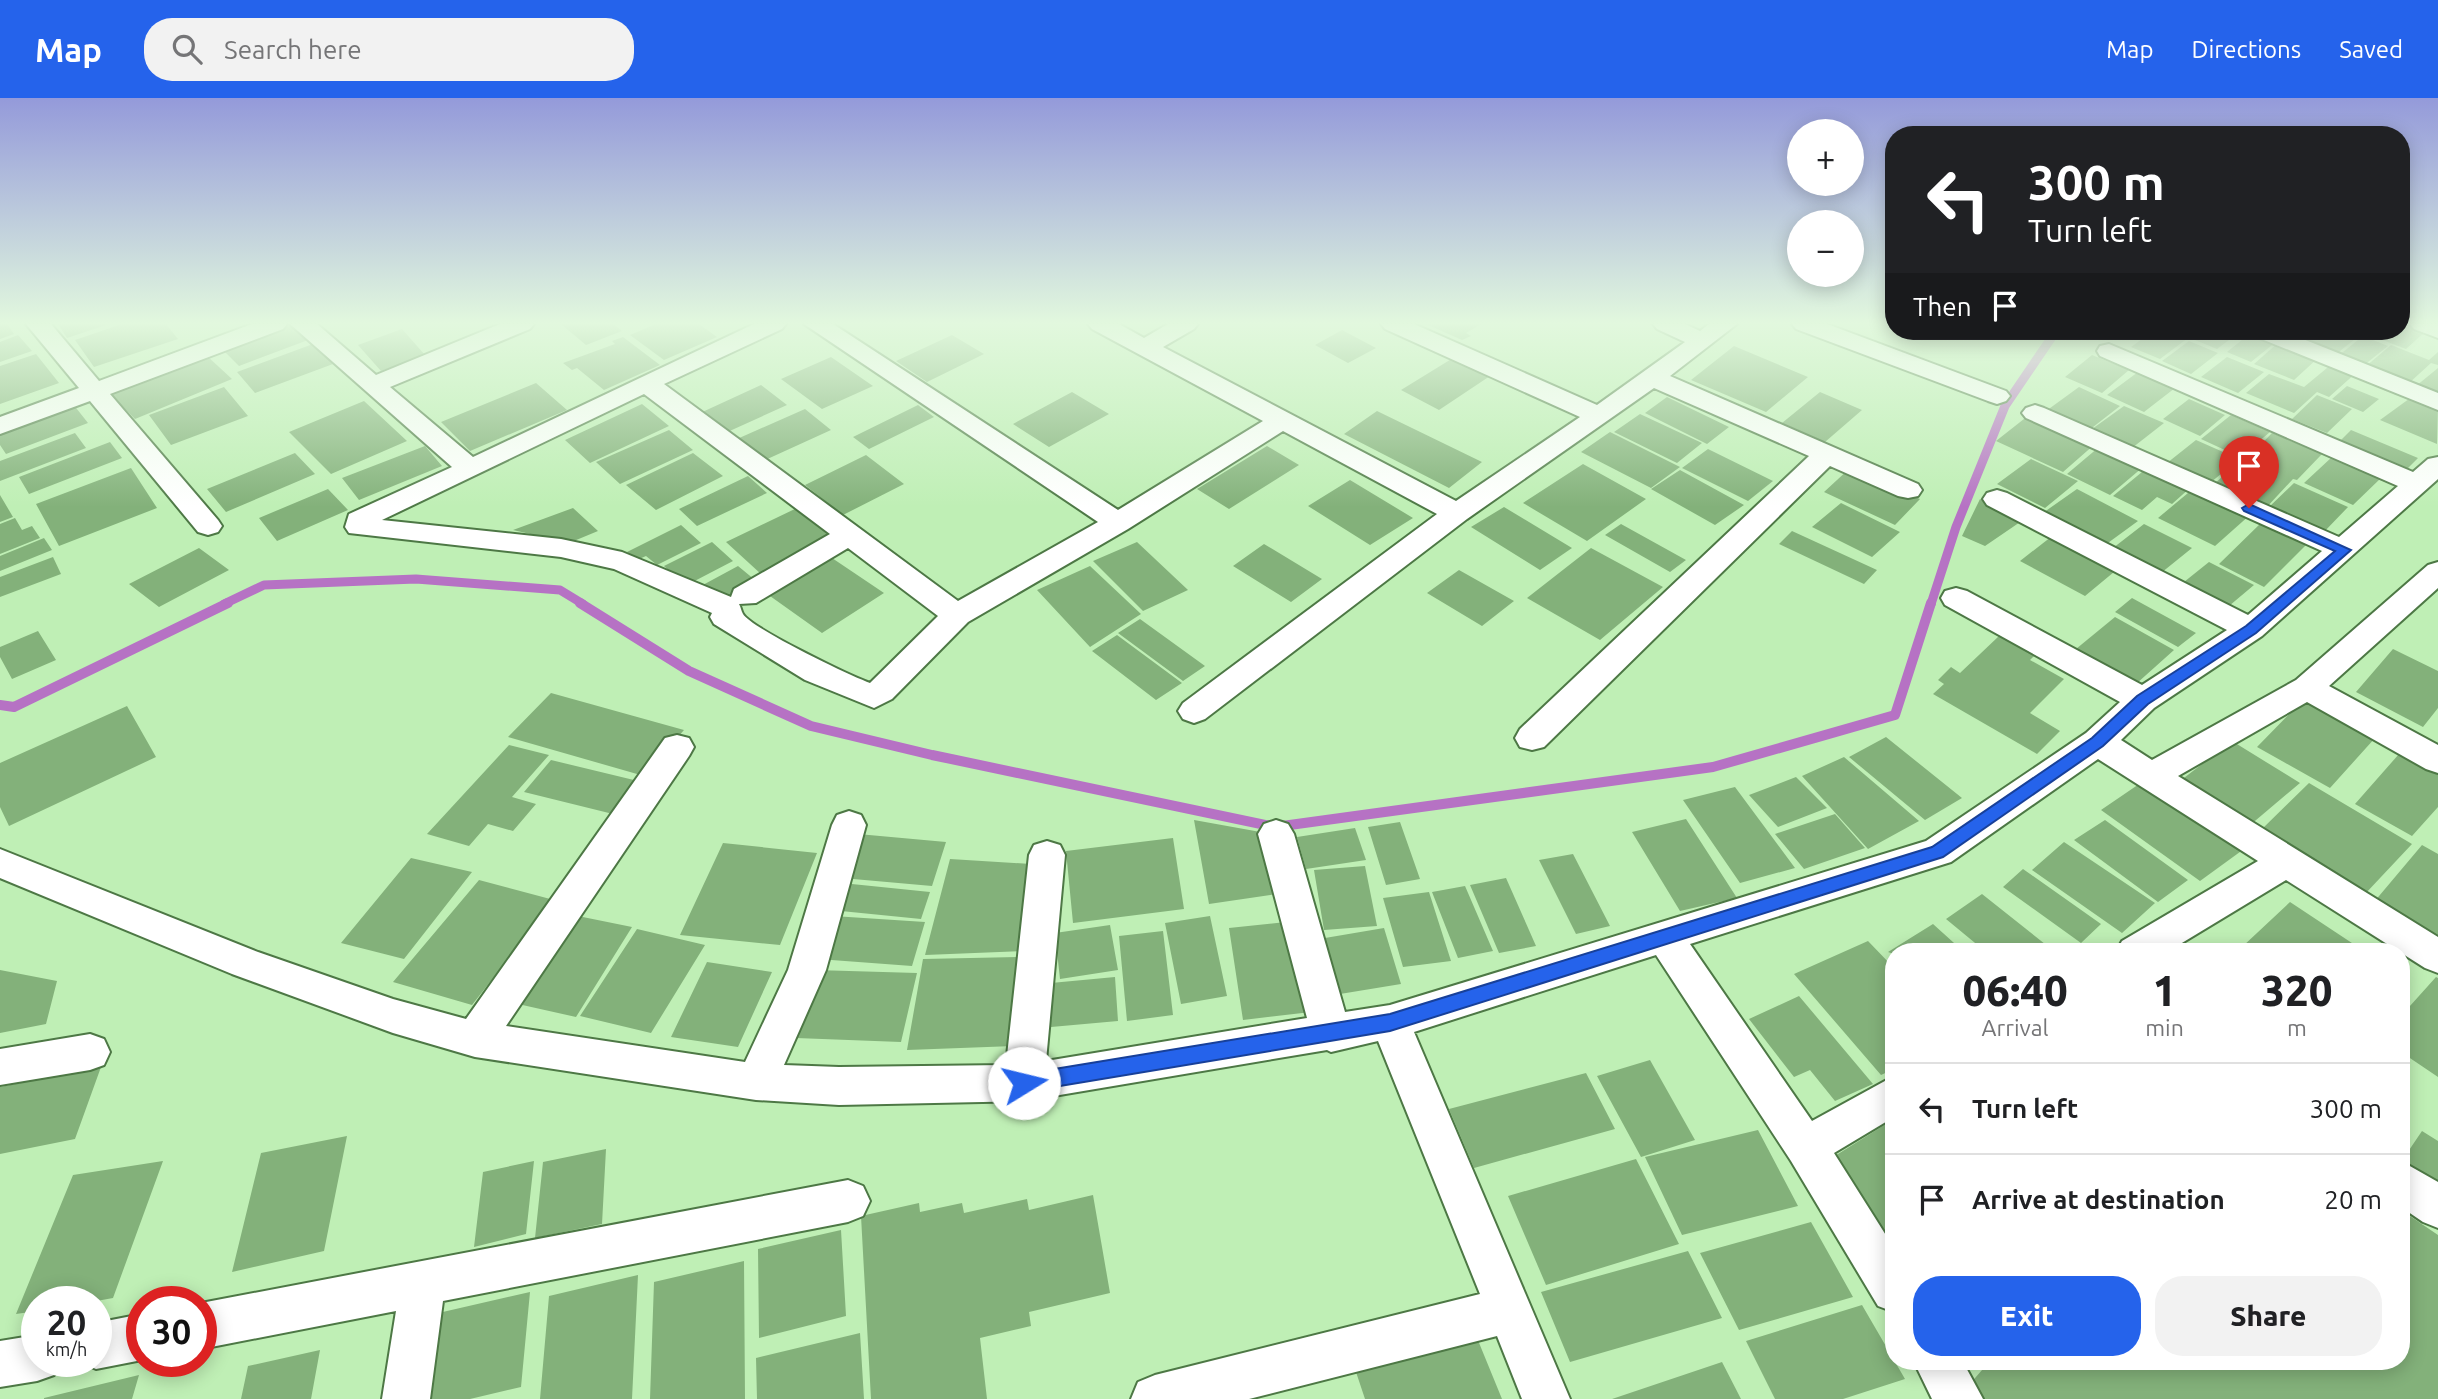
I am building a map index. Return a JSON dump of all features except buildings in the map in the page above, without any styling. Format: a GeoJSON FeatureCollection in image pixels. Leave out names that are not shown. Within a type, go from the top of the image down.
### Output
{"type":"FeatureCollection","features":[{"type":"Feature","properties":{"kind":"street"},"geometry":{"type":"LineString","coordinates":[[89,385],[208,526]]}},
{"type":"Feature","properties":{"kind":"street"},"geometry":{"type":"LineString","coordinates":[[0,426],[111,385]]}},
{"type":"Feature","properties":{"kind":"street"},"geometry":{"type":"LineString","coordinates":[[372,385],[470,469]]}},
{"type":"Feature","properties":{"kind":"street"},"geometry":{"type":"LineString","coordinates":[[642,385],[359,520],[359,527],[549,546],[622,561],[726,607],[729,612],[725,617],[772,648],[847,686],[874,696],[957,615],[1118,523],[1281,421]]}},
{"type":"Feature","properties":{"kind":"street"},"geometry":{"type":"LineString","coordinates":[[648,385],[957,615]]}},
{"type":"Feature","properties":{"kind":"street"},"geometry":{"type":"LineString","coordinates":[[908,385],[1118,523]]}},
{"type":"Feature","properties":{"kind":"street"},"geometry":{"type":"LineString","coordinates":[[1213,385],[1457,513]]}},
{"type":"Feature","properties":{"kind":"street"},"geometry":{"type":"LineString","coordinates":[[1529,385],[1599,416]]}},
{"type":"Feature","properties":{"kind":"street"},"geometry":{"type":"LineString","coordinates":[[1194,711],[1457,513],[1641,385]]}},
{"type":"Feature","properties":{"kind":"street"},"geometry":{"type":"LineString","coordinates":[[1668,385],[1908,490]]}},
{"type":"Feature","properties":{"kind":"street"},"geometry":{"type":"LineString","coordinates":[[1967,385],[1997,396]]}},
{"type":"Feature","properties":{"kind":"street"},"geometry":{"type":"LineString","coordinates":[[0,863],[244,962],[393,1016],[475,1039],[756,1082],[839,1086],[1024,1083],[1331,1034],[1390,1022],[1937,852],[2098,742],[2143,700],[2251,629],[2344,550],[2427,474],[2196,385]]}},
{"type":"Feature","properties":{"kind":"street"},"geometry":{"type":"LineString","coordinates":[[2395,385],[2438,402]]}},
{"type":"Feature","properties":{"kind":"street"},"geometry":{"type":"LineString","coordinates":[[2035,413],[2344,550]]}},
{"type":"Feature","properties":{"kind":"street"},"geometry":{"type":"LineString","coordinates":[[1532,738],[1826,455]]}},
{"type":"Feature","properties":{"kind":"street"},"geometry":{"type":"LineString","coordinates":[[1997,499],[2251,629]]}},
{"type":"Feature","properties":{"kind":"street"},"geometry":{"type":"LineString","coordinates":[[745,596],[850,535]]}},
{"type":"Feature","properties":{"kind":"street"},"geometry":{"type":"LineString","coordinates":[[2151,776],[2307,688],[2432,585]]}},
{"type":"Feature","properties":{"kind":"street"},"geometry":{"type":"LineString","coordinates":[[1956,598],[2143,700]]}},
{"type":"Feature","properties":{"kind":"street"},"geometry":{"type":"LineString","coordinates":[[2307,688],[2438,760]]}},
{"type":"Feature","properties":{"kind":"street"},"geometry":{"type":"LineString","coordinates":[[2098,742],[2438,957]]}},
{"type":"Feature","properties":{"kind":"street"},"geometry":{"type":"LineString","coordinates":[[475,1039],[677,747]]}},
{"type":"Feature","properties":{"kind":"street"},"geometry":{"type":"LineString","coordinates":[[756,1082],[807,971],[849,825]]}},
{"type":"Feature","properties":{"kind":"street"},"geometry":{"type":"LineString","coordinates":[[1276,834],[1331,1034]]}},
{"type":"Feature","properties":{"kind":"street"},"geometry":{"type":"LineString","coordinates":[[1024,1083],[1047,855]]}},
{"type":"Feature","properties":{"kind":"street"},"geometry":{"type":"LineString","coordinates":[[2150,943],[2286,862]]}},
{"type":"Feature","properties":{"kind":"street"},"geometry":{"type":"LineString","coordinates":[[1664,937],[1806,1147],[1885,1275]]}},
{"type":"Feature","properties":{"kind":"street"},"geometry":{"type":"LineString","coordinates":[[1390,1022],[1546,1399]]}},
{"type":"Feature","properties":{"kind":"street"},"geometry":{"type":"LineString","coordinates":[[0,1067],[90,1052]]}},
{"type":"Feature","properties":{"kind":"street"},"geometry":{"type":"LineString","coordinates":[[1806,1147],[1885,1100]]}},
{"type":"Feature","properties":{"kind":"street"},"geometry":{"type":"LineString","coordinates":[[2410,1188],[2438,1207]]}},
{"type":"Feature","properties":{"kind":"street"},"geometry":{"type":"LineString","coordinates":[[217,1323],[848,1201]]}},
{"type":"Feature","properties":{"kind":"street"},"geometry":{"type":"LineString","coordinates":[[407,1399],[423,1283]]}},
{"type":"Feature","properties":{"kind":"street"},"geometry":{"type":"LineString","coordinates":[[1155,1399],[1509,1310]]}},
{"type":"Feature","properties":{"kind":"street"},"geometry":{"type":"LineString","coordinates":[[1942,1370],[1959,1399]]}},
{"type":"Feature","properties":{"kind":"waterway"},"geometry":{"type":"LineString","coordinates":[[1931,604],[1956,527],[2005,406],[2019,385]]}},
{"type":"Feature","properties":{"kind":"waterway"},"geometry":{"type":"LineString","coordinates":[[224,604],[264,585],[416,579],[560,590],[583,604]]}},
{"type":"Feature","properties":{"kind":"waterway"},"geometry":{"type":"LineString","coordinates":[[0,705],[14,707],[228,603]]}},
{"type":"Feature","properties":{"kind":"waterway"},"geometry":{"type":"LineString","coordinates":[[580,603],[689,671],[811,726],[932,755],[1275,827],[1713,767],[1895,715],[1931,603]]}},
{"type":"Feature","properties":{"kind":"route"},"geometry":{"type":"LineString","coordinates":[[1024,1083],[1331,1034],[1390,1022],[1937,852],[2098,742],[2143,700],[2251,629],[2344,550],[2249,508]]}}]}
